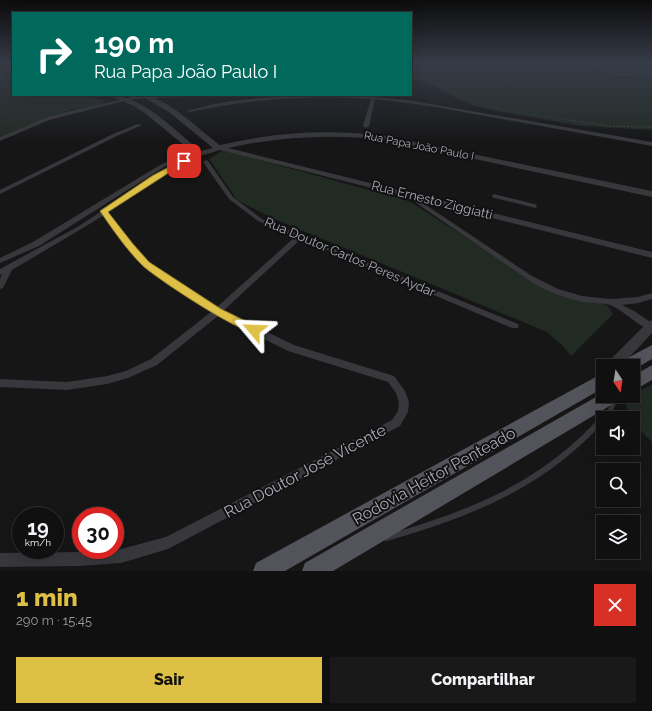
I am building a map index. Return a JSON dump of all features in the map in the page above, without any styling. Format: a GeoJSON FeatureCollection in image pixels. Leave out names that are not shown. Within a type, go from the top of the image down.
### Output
{"type":"FeatureCollection","features":[{"type":"Feature","properties":{"kind":"main road"},"geometry":{"type":"LineString","coordinates":[[639,359],[652,351]]}},
{"type":"Feature","properties":{"kind":"main road"},"geometry":{"type":"LineString","coordinates":[[640,380],[652,372]]}},
{"type":"Feature","properties":{"kind":"main road","name":"Rodovia Heitor Penteado"},"geometry":{"type":"LineString","coordinates":[[264,571],[596,383]]}},
{"type":"Feature","properties":{"kind":"main road","name":"Rodovia Heitor Penteado"},"geometry":{"type":"LineString","coordinates":[[313,571],[600,403]]}},
{"type":"Feature","properties":{"kind":"street"},"geometry":{"type":"LineString","coordinates":[[114,96],[127,100],[158,120],[197,152]]}},
{"type":"Feature","properties":{"kind":"street"},"geometry":{"type":"LineString","coordinates":[[0,139],[61,115],[145,96],[175,115],[216,146]]}},
{"type":"Feature","properties":{"kind":"street"},"geometry":{"type":"LineString","coordinates":[[189,111],[229,103],[267,99],[321,97],[373,98],[415,102],[652,144]]}},
{"type":"Feature","properties":{"kind":"street"},"geometry":{"type":"LineString","coordinates":[[366,126],[373,98]]}},
{"type":"Feature","properties":{"kind":"street"},"geometry":{"type":"LineString","coordinates":[[158,120],[175,115]]}},
{"type":"Feature","properties":{"kind":"street"},"geometry":{"type":"LineString","coordinates":[[0,192],[80,151],[140,125]]}},
{"type":"Feature","properties":{"kind":"street","name":"Rua Papa João Paulo I"},"geometry":{"type":"LineString","coordinates":[[0,261],[12,257],[36,244],[162,166],[197,152],[249,136],[285,132],[318,130],[364,131],[402,137],[652,189]]}},
{"type":"Feature","properties":{"kind":"street","name":"Rua Papa João Paulo I"},"geometry":{"type":"LineString","coordinates":[[216,146],[252,140],[332,134],[364,135],[386,138],[652,194]]}},
{"type":"Feature","properties":{"kind":"street","name":"Rua Ernesto Ziggiatti"},"geometry":{"type":"LineString","coordinates":[[216,146],[652,255]]}},
{"type":"Feature","properties":{"kind":"street","name":"Rua Papa João Paulo I"},"geometry":{"type":"LineString","coordinates":[[0,272],[10,268],[104,211],[197,152]]}},
{"type":"Feature","properties":{"kind":"street","name":"Rua Doutor Carlos Peres Aydar"},"geometry":{"type":"LineString","coordinates":[[206,162],[231,198],[260,220],[515,326]]}},
{"type":"Feature","properties":{"kind":"street"},"geometry":{"type":"LineString","coordinates":[[405,193],[542,284],[586,299],[611,303],[625,302],[652,296]]}},
{"type":"Feature","properties":{"kind":"street"},"geometry":{"type":"LineString","coordinates":[[434,213],[438,201]]}},
{"type":"Feature","properties":{"kind":"street","name":"Rua Doutor José Vicente"},"geometry":{"type":"LineString","coordinates":[[0,560],[80,559],[120,556],[168,543],[396,423],[404,410],[403,398],[399,387],[391,379],[291,348],[217,312],[146,264],[130,246],[104,211]]}},
{"type":"Feature","properties":{"kind":"street"},"geometry":{"type":"LineString","coordinates":[[0,383],[67,386],[107,380],[128,374],[154,362],[217,312],[299,237]]}},
{"type":"Feature","properties":{"kind":"street"},"geometry":{"type":"LineString","coordinates":[[0,286],[10,268],[12,257]]}},
{"type":"Feature","properties":{"kind":"street"},"geometry":{"type":"LineString","coordinates":[[611,303],[631,312],[651,326],[620,359]]}},
{"type":"Feature","properties":{"kind":"lane"},"geometry":{"type":"LineString","coordinates":[[494,196],[535,206]]}},
{"type":"Feature","properties":{"kind":"lane"},"geometry":{"type":"LineString","coordinates":[[353,548],[434,525],[477,509],[537,476],[570,451],[596,425]]}},
{"type":"Feature","properties":{"kind":"path"},"geometry":{"type":"LineString","coordinates":[[447,89],[470,100],[499,109],[609,126],[652,127]]}},
{"type":"Feature","properties":{"kind":"shaded area"},"geometry":{"type":"Polygon","coordinates":[[[0,89],[12,89],[12,96],[89,96],[107,101],[98,105],[71,110],[53,116],[0,137],[0,89]]]}},
{"type":"Feature","properties":{"kind":"shaded area"},"geometry":{"type":"Polygon","coordinates":[[[440,89],[652,89],[652,130],[581,126],[496,111],[475,106],[440,89]]]}},
{"type":"Feature","properties":{"kind":"shaded area"},"geometry":{"type":"Polygon","coordinates":[[[223,150],[409,201],[540,285],[607,305],[613,314],[571,356],[562,345],[547,332],[272,218],[237,200],[209,159],[223,150]]]}},
{"type":"Feature","properties":{"kind":"shaded area"},"geometry":{"type":"Polygon","coordinates":[[[652,384],[652,442],[640,430],[640,411],[628,411],[625,403],[640,403],[640,391],[652,384]]]}},
{"type":"Feature","properties":{"kind":"route"},"geometry":{"type":"LineString","coordinates":[[184,161],[104,211],[130,246],[146,264],[170,282],[217,312],[254,330]]}}]}
